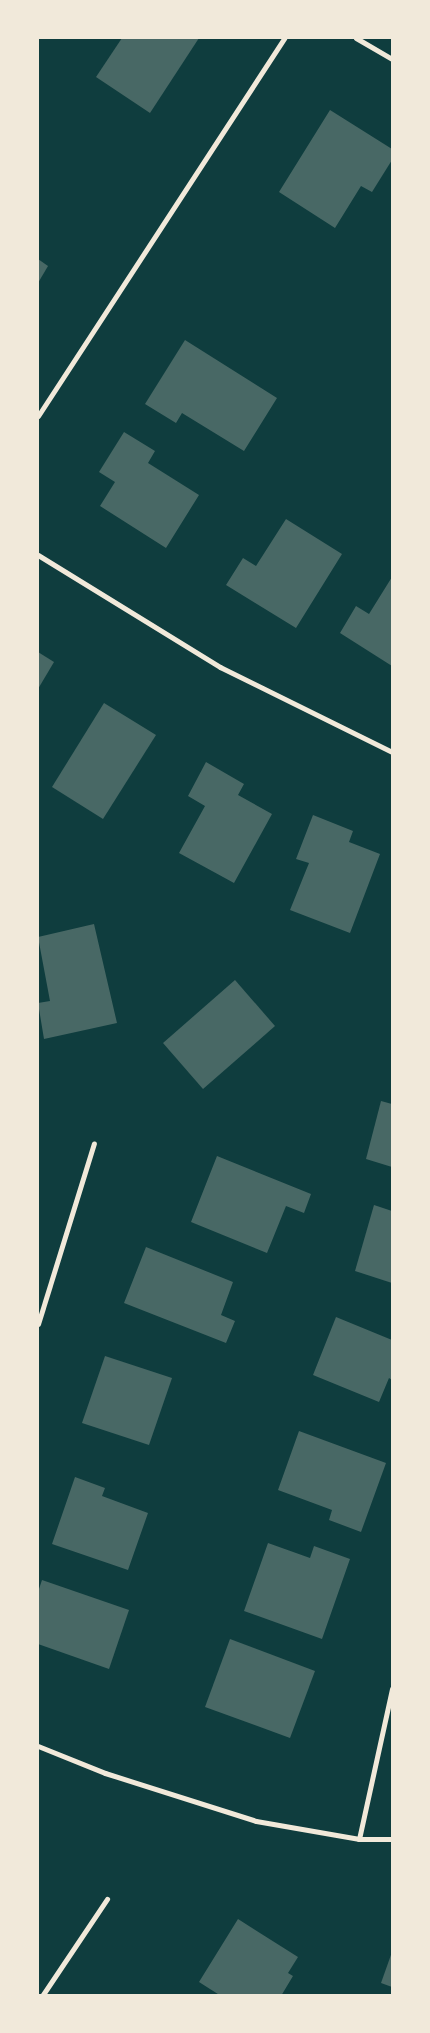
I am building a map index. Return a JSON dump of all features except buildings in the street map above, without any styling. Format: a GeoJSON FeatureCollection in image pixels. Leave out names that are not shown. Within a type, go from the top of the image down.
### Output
{"type":"FeatureCollection","features":[{"type":"Feature","properties":{"kind":"street"},"geometry":{"type":"LineString","coordinates":[[38,416],[284,38]]}},
{"type":"Feature","properties":{"kind":"street"},"geometry":{"type":"LineString","coordinates":[[356,38],[392,59]]}},
{"type":"Feature","properties":{"kind":"street"},"geometry":{"type":"LineString","coordinates":[[38,554],[220,667],[392,752]]}},
{"type":"Feature","properties":{"kind":"street"},"geometry":{"type":"LineString","coordinates":[[38,1324],[94,1143]]}},
{"type":"Feature","properties":{"kind":"street"},"geometry":{"type":"LineString","coordinates":[[359,1838],[392,1689]]}},
{"type":"Feature","properties":{"kind":"street"},"geometry":{"type":"LineString","coordinates":[[38,1746],[105,1773],[256,1821],[359,1838],[392,1839]]}},
{"type":"Feature","properties":{"kind":"street"},"geometry":{"type":"LineString","coordinates":[[42,1996],[107,1899]]}}]}
